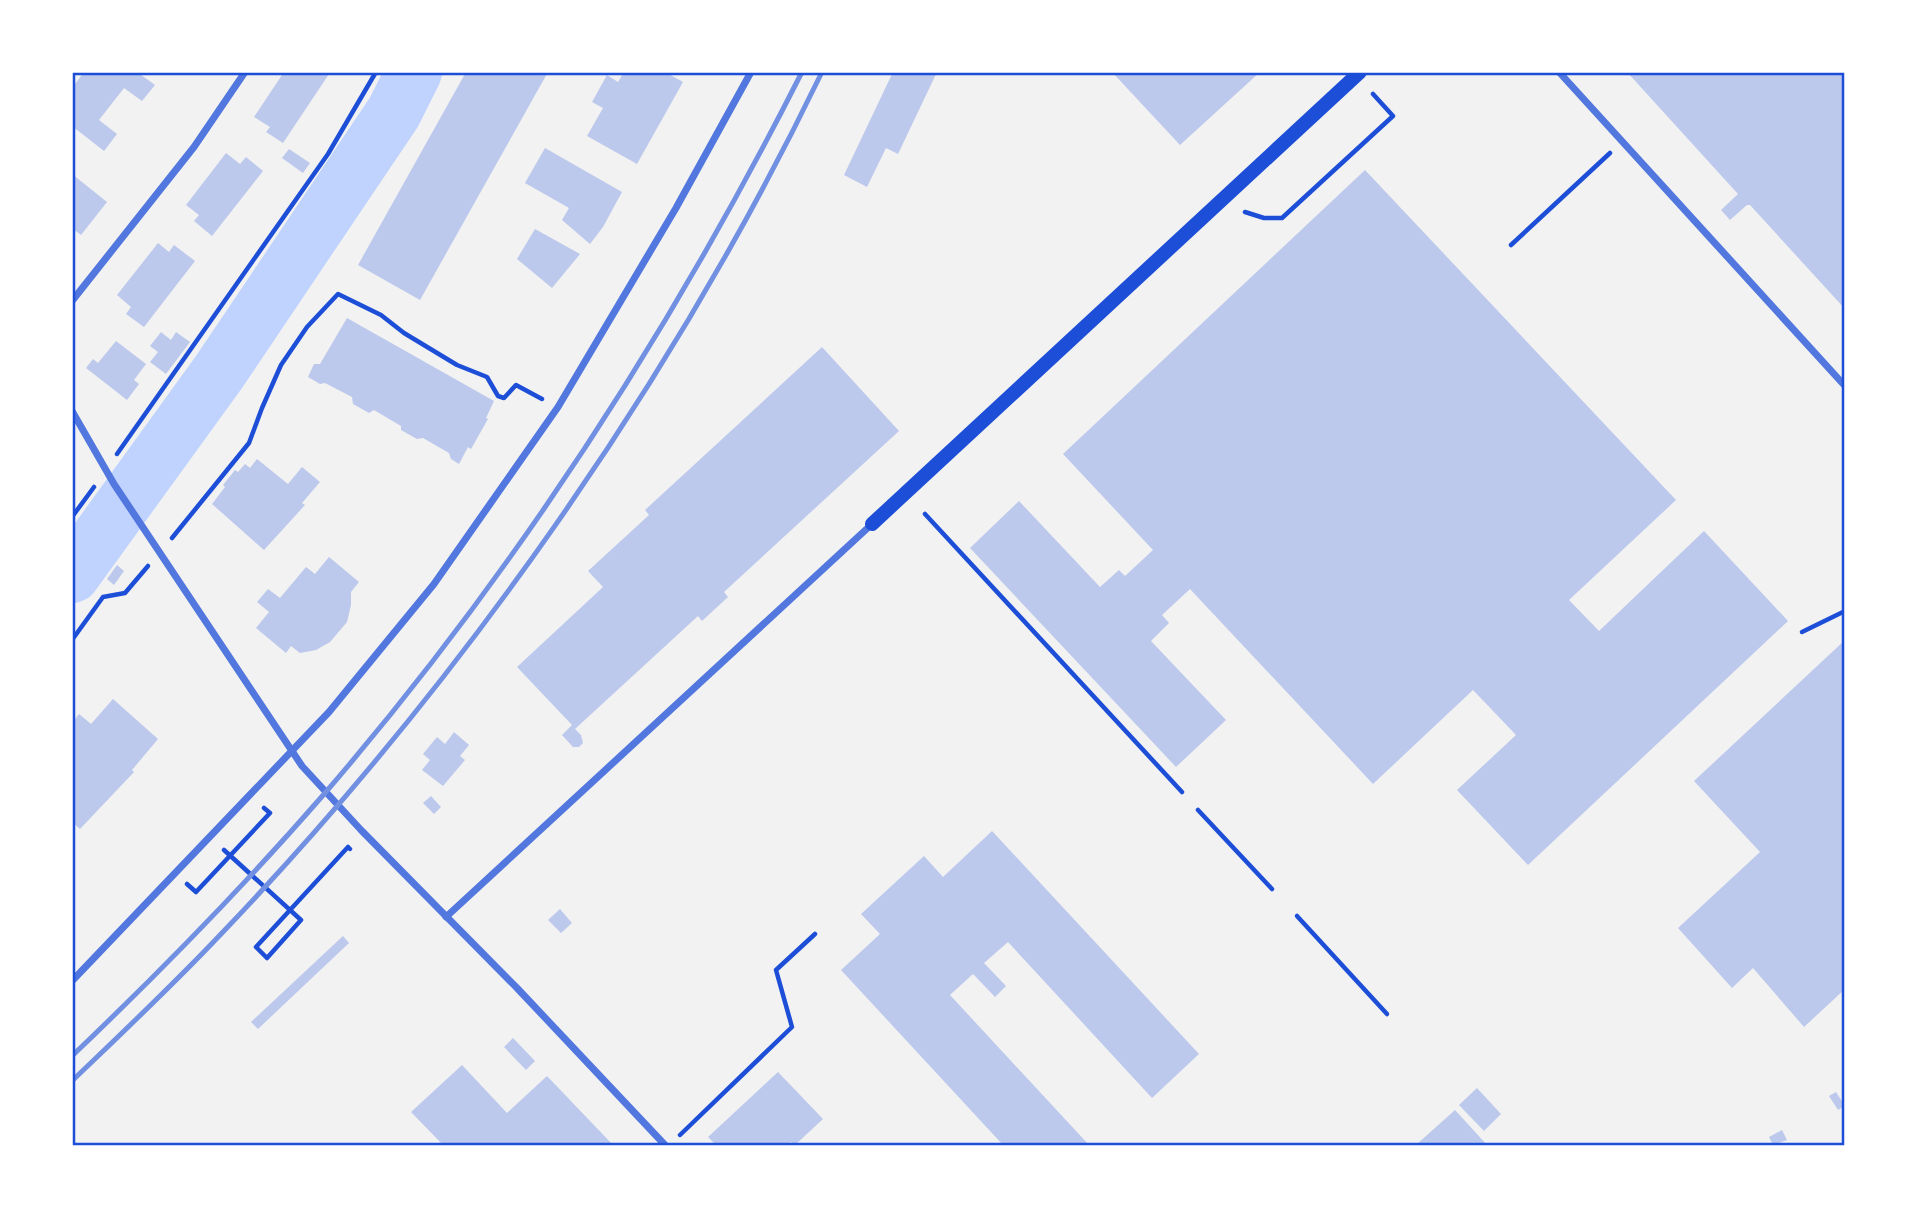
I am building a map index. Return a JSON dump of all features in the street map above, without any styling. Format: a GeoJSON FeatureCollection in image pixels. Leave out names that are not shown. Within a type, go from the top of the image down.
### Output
{"type":"FeatureCollection","features":[{"type":"Feature","properties":{"kind":"main road"},"geometry":{"type":"LineString","coordinates":[[873,524],[1360,72]]}},
{"type":"Feature","properties":{"kind":"street"},"geometry":{"type":"LineString","coordinates":[[72,301],[194,147],[245,72]]}},
{"type":"Feature","properties":{"kind":"street"},"geometry":{"type":"LineString","coordinates":[[72,981],[329,712],[434,584],[558,407],[676,208],[751,72]]}},
{"type":"Feature","properties":{"kind":"street"},"geometry":{"type":"LineString","coordinates":[[1559,72],[1845,386]]}},
{"type":"Feature","properties":{"kind":"street"},"geometry":{"type":"LineString","coordinates":[[72,411],[114,484],[292,752],[337,805],[517,988],[665,1145]]}},
{"type":"Feature","properties":{"kind":"street"},"geometry":{"type":"LineString","coordinates":[[446,917],[873,524]]}},
{"type":"Feature","properties":{"kind":"path"},"geometry":{"type":"LineString","coordinates":[[72,517],[328,155],[376,72]]}},
{"type":"Feature","properties":{"kind":"path"},"geometry":{"type":"LineString","coordinates":[[1245,212],[1264,218],[1282,218],[1393,116],[1373,94]]}},
{"type":"Feature","properties":{"kind":"path"},"geometry":{"type":"LineString","coordinates":[[1511,245],[1623,142]]}},
{"type":"Feature","properties":{"kind":"path"},"geometry":{"type":"LineString","coordinates":[[72,640],[103,597],[125,593],[249,443],[281,365],[307,327],[338,294],[381,315],[404,333],[457,365],[487,377],[498,396],[504,398],[516,385],[558,407]]}},
{"type":"Feature","properties":{"kind":"path"},"geometry":{"type":"LineString","coordinates":[[925,514],[1182,792]]}},
{"type":"Feature","properties":{"kind":"path"},"geometry":{"type":"LineString","coordinates":[[1802,632],[1845,611]]}},
{"type":"Feature","properties":{"kind":"path"},"geometry":{"type":"LineString","coordinates":[[1198,810],[1272,890]]}},
{"type":"Feature","properties":{"kind":"path"},"geometry":{"type":"LineString","coordinates":[[196,892],[270,813]]}},
{"type":"Feature","properties":{"kind":"path"},"geometry":{"type":"LineString","coordinates":[[217,844],[301,920],[267,958],[256,947],[348,847]]}},
{"type":"Feature","properties":{"kind":"path"},"geometry":{"type":"LineString","coordinates":[[1297,916],[1387,1014]]}},
{"type":"Feature","properties":{"kind":"path"},"geometry":{"type":"LineString","coordinates":[[678,1136],[792,1027],[776,970],[815,934]]}},
{"type":"Feature","properties":{"kind":"building"},"geometry":{"type":"Polygon","coordinates":[[[84,72],[137,72],[155,85],[142,101],[124,88],[99,120],[117,134],[104,151],[72,126],[72,88],[84,72]]]}},
{"type":"Feature","properties":{"kind":"building"},"geometry":{"type":"Polygon","coordinates":[[[284,72],[329,74],[283,143],[266,132],[270,127],[254,117],[284,72]]]}},
{"type":"Feature","properties":{"kind":"building"},"geometry":{"type":"Polygon","coordinates":[[[466,72],[548,72],[420,300],[358,265],[466,72]]]}},
{"type":"Feature","properties":{"kind":"building"},"geometry":{"type":"Polygon","coordinates":[[[624,72],[665,72],[683,82],[637,164],[587,136],[603,108],[592,102],[607,75],[618,82],[624,72]]]}},
{"type":"Feature","properties":{"kind":"building"},"geometry":{"type":"Polygon","coordinates":[[[893,72],[937,72],[898,154],[886,148],[867,187],[844,175],[893,72]]]}},
{"type":"Feature","properties":{"kind":"building"},"geometry":{"type":"Polygon","coordinates":[[[1112,72],[1260,72],[1180,145],[1112,72]]]}},
{"type":"Feature","properties":{"kind":"building"},"geometry":{"type":"Polygon","coordinates":[[[1627,72],[1845,72],[1845,309],[1750,205],[1730,220],[1721,210],[1738,194],[1627,72]]]}},
{"type":"Feature","properties":{"kind":"building"},"geometry":{"type":"Polygon","coordinates":[[[545,148],[622,192],[603,227],[590,244],[562,220],[569,208],[525,183],[545,148]]]}},
{"type":"Feature","properties":{"kind":"building"},"geometry":{"type":"Polygon","coordinates":[[[289,149],[310,163],[303,173],[282,158],[289,149]]]}},
{"type":"Feature","properties":{"kind":"building"},"geometry":{"type":"Polygon","coordinates":[[[226,153],[240,164],[246,157],[263,171],[212,236],[194,221],[199,215],[186,205],[226,153]]]}},
{"type":"Feature","properties":{"kind":"building"},"geometry":{"type":"Polygon","coordinates":[[[1365,170],[1676,500],[1569,600],[1599,631],[1704,531],[1788,621],[1528,865],[1457,790],[1516,735],[1473,690],[1373,784],[1190,589],[1162,615],[1169,623],[1151,641],[1226,720],[1176,767],[970,548],[1019,501],[1100,587],[1119,570],[1125,576],[1153,550],[1063,454],[1365,170]]]}},
{"type":"Feature","properties":{"kind":"building"},"geometry":{"type":"Polygon","coordinates":[[[72,174],[107,202],[81,235],[72,228],[72,174]]]}},
{"type":"Feature","properties":{"kind":"building"},"geometry":{"type":"Polygon","coordinates":[[[535,229],[580,254],[552,288],[517,259],[535,229]]]}},
{"type":"Feature","properties":{"kind":"building"},"geometry":{"type":"Polygon","coordinates":[[[158,243],[169,252],[174,245],[195,261],[144,327],[126,314],[131,307],[117,295],[158,243]]]}},
{"type":"Feature","properties":{"kind":"building"},"geometry":{"type":"Polygon","coordinates":[[[347,318],[494,401],[486,418],[488,419],[459,464],[451,459],[449,453],[423,438],[417,439],[401,430],[401,426],[374,410],[369,413],[353,404],[352,397],[308,377],[314,364],[320,364],[347,318]]]}},
{"type":"Feature","properties":{"kind":"building"},"geometry":{"type":"Polygon","coordinates":[[[161,332],[171,340],[176,332],[190,342],[166,374],[150,362],[158,352],[150,346],[161,332]]]}},
{"type":"Feature","properties":{"kind":"building"},"geometry":{"type":"Polygon","coordinates":[[[116,341],[146,364],[134,380],[139,384],[127,400],[86,368],[93,359],[98,363],[116,341]]]}},
{"type":"Feature","properties":{"kind":"building"},"geometry":{"type":"Polygon","coordinates":[[[822,347],[899,431],[724,592],[728,597],[702,621],[698,616],[575,729],[581,735],[583,743],[579,747],[573,747],[562,735],[572,725],[517,667],[603,587],[588,571],[649,515],[645,510],[822,347]]]}},
{"type":"Feature","properties":{"kind":"building"},"geometry":{"type":"Polygon","coordinates":[[[257,459],[288,484],[302,467],[320,482],[302,503],[305,505],[264,550],[212,504],[235,470],[238,472],[245,464],[250,468],[257,459]]]}},
{"type":"Feature","properties":{"kind":"building"},"geometry":{"type":"Polygon","coordinates":[[[329,557],[359,582],[351,592],[347,622],[330,642],[316,650],[300,653],[291,646],[286,653],[256,628],[269,612],[257,602],[268,589],[280,598],[306,567],[315,574],[329,557]]]}},
{"type":"Feature","properties":{"kind":"building"},"geometry":{"type":"Polygon","coordinates":[[[117,565],[124,571],[114,585],[107,579],[117,565]]]}},
{"type":"Feature","properties":{"kind":"building"},"geometry":{"type":"Polygon","coordinates":[[[1845,640],[1845,989],[1804,1027],[1753,968],[1732,988],[1678,928],[1760,852],[1694,781],[1845,640]]]}},
{"type":"Feature","properties":{"kind":"building"},"geometry":{"type":"Polygon","coordinates":[[[113,699],[158,739],[132,770],[134,772],[80,829],[72,822],[72,723],[79,714],[91,724],[113,699]]]}},
{"type":"Feature","properties":{"kind":"building"},"geometry":{"type":"Polygon","coordinates":[[[454,732],[469,745],[460,756],[465,760],[443,786],[422,770],[430,760],[423,754],[437,737],[445,744],[454,732]]]}},
{"type":"Feature","properties":{"kind":"building"},"geometry":{"type":"Polygon","coordinates":[[[431,796],[441,807],[434,814],[423,803],[431,796]]]}},
{"type":"Feature","properties":{"kind":"building"},"geometry":{"type":"Polygon","coordinates":[[[992,831],[1199,1054],[1152,1098],[1008,942],[984,963],[1006,986],[995,997],[973,974],[950,995],[1089,1145],[1003,1145],[841,970],[880,934],[861,914],[924,856],[943,877],[992,831]]]}},
{"type":"Feature","properties":{"kind":"building"},"geometry":{"type":"Polygon","coordinates":[[[560,909],[572,923],[561,933],[548,920],[560,909]]]}},
{"type":"Feature","properties":{"kind":"building"},"geometry":{"type":"Polygon","coordinates":[[[343,936],[349,943],[258,1029],[251,1022],[343,936]]]}},
{"type":"Feature","properties":{"kind":"building"},"geometry":{"type":"Polygon","coordinates":[[[513,1038],[535,1061],[526,1070],[504,1047],[513,1038]]]}},
{"type":"Feature","properties":{"kind":"building"},"geometry":{"type":"Polygon","coordinates":[[[462,1065],[507,1113],[547,1076],[613,1145],[443,1145],[411,1112],[462,1065]]]}},
{"type":"Feature","properties":{"kind":"building"},"geometry":{"type":"Polygon","coordinates":[[[778,1072],[823,1119],[795,1145],[791,1142],[788,1145],[716,1145],[708,1137],[778,1072]]]}},
{"type":"Feature","properties":{"kind":"building"},"geometry":{"type":"Polygon","coordinates":[[[1477,1088],[1501,1114],[1484,1131],[1459,1105],[1477,1088]]]}},
{"type":"Feature","properties":{"kind":"building"},"geometry":{"type":"Polygon","coordinates":[[[1836,1092],[1845,1106],[1838,1110],[1829,1096],[1836,1092]]]}},
{"type":"Feature","properties":{"kind":"building"},"geometry":{"type":"Polygon","coordinates":[[[1455,1110],[1487,1145],[1416,1145],[1455,1110]]]}},
{"type":"Feature","properties":{"kind":"building"},"geometry":{"type":"Polygon","coordinates":[[[1782,1130],[1787,1140],[1773,1145],[1769,1137],[1782,1130]]]}},
{"type":"Feature","properties":{"kind":"waterway"},"geometry":{"type":"LineString","coordinates":[[72,575],[219,372],[394,112],[414,72]]}},
{"type":"Feature","properties":{"kind":"railway"},"geometry":{"type":"LineString","coordinates":[[72,1056],[202,928],[295,827],[394,710],[461,624],[586,447],[644,355],[752,168],[802,72]]}},
{"type":"Feature","properties":{"kind":"railway"},"geometry":{"type":"LineString","coordinates":[[72,1081],[203,953],[309,838],[395,738],[477,633],[555,526],[629,415],[698,303],[763,188],[822,72]]}}]}
